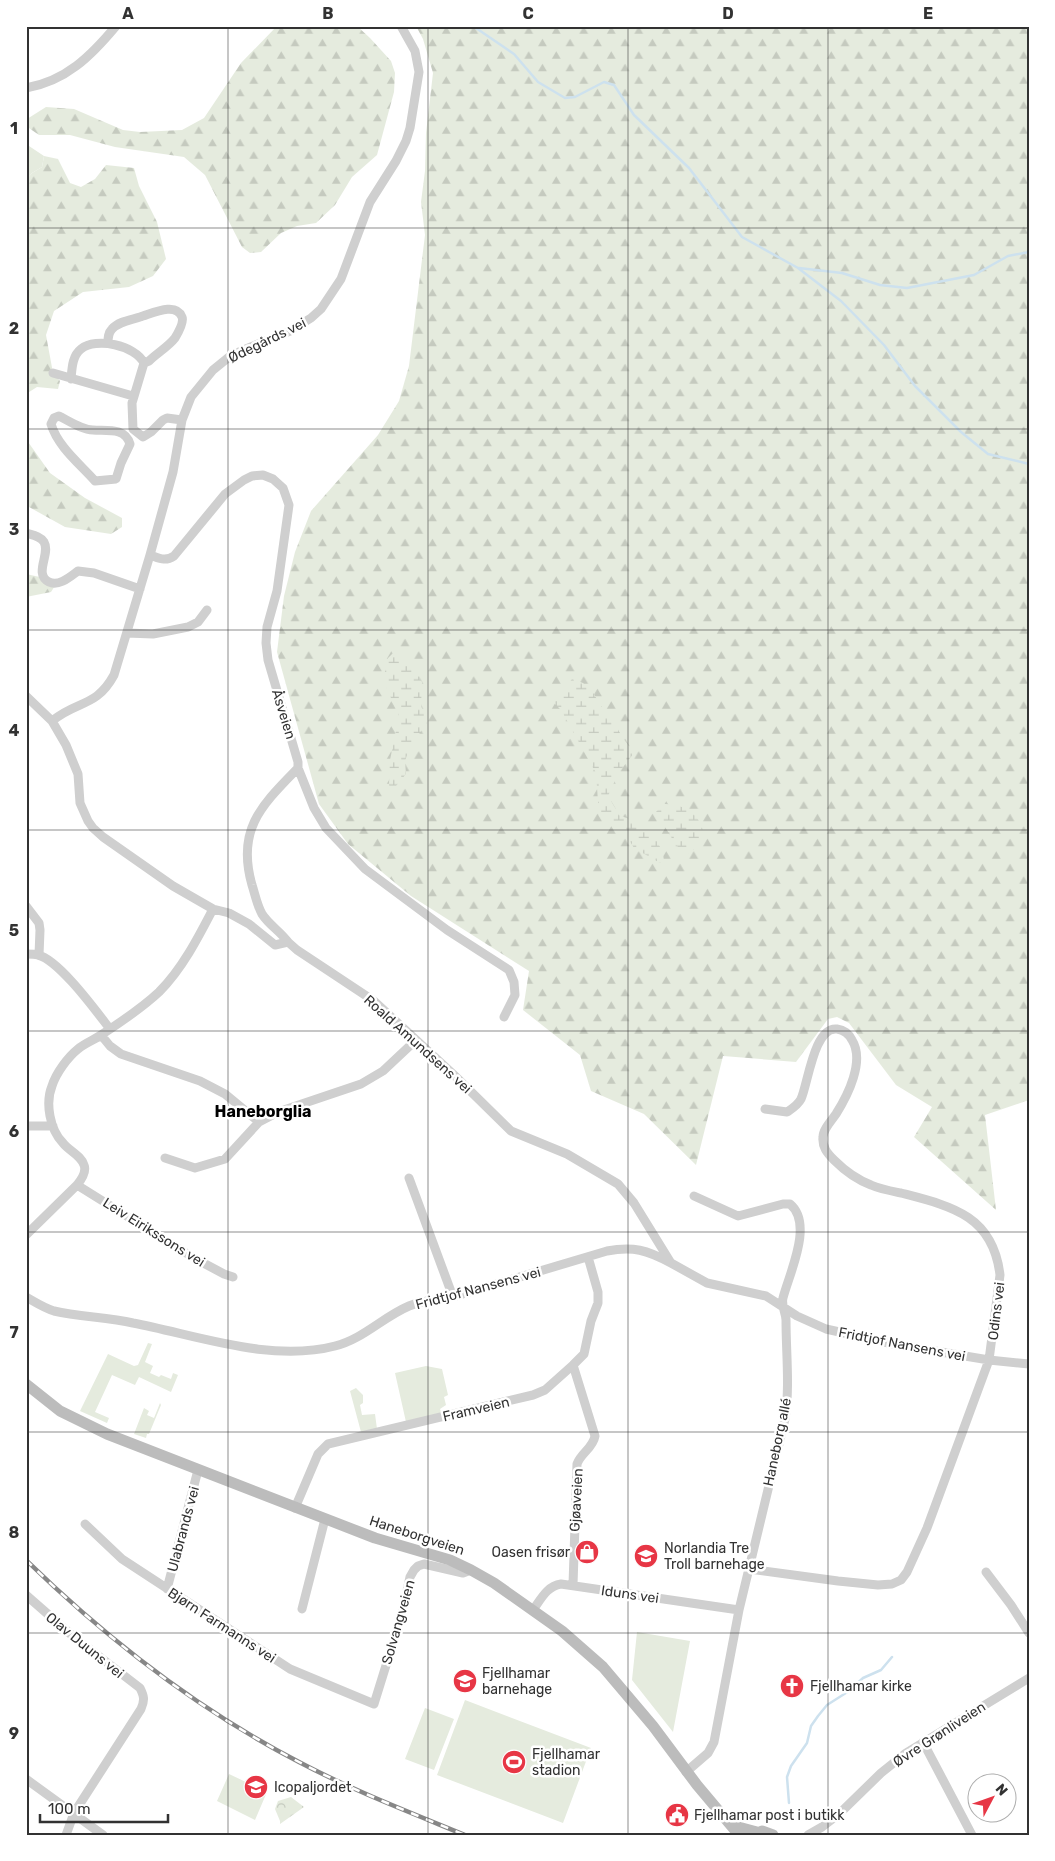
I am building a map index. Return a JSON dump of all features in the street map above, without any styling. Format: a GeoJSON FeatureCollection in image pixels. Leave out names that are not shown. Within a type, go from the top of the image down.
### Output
{"type":"FeatureCollection","features":[{"type":"Feature","properties":{"kind":"street"},"geometry":{"type":"LineString","coordinates":[[26,88],[48,82],[74,68],[95,51],[116,26]]}},
{"type":"Feature","properties":{"kind":"street","name":"Ødegårds vei"},"geometry":{"type":"LineString","coordinates":[[52,721],[63,712],[97,698],[114,676],[173,472],[182,420],[191,397],[212,370],[241,351],[281,335],[311,318],[330,298],[341,280],[370,202],[401,152],[410,128],[418,72],[416,51],[402,26]]}},
{"type":"Feature","properties":{"kind":"street"},"geometry":{"type":"LineString","coordinates":[[108,343],[109,333],[123,322],[164,310],[177,310],[181,315],[182,321],[176,337],[149,361],[144,363],[133,396],[133,423],[132,435],[130,444],[116,478],[95,481],[58,440],[51,424],[54,418],[60,416],[92,430],[102,429],[122,432],[132,435],[143,437],[167,418],[182,420]]}},
{"type":"Feature","properties":{"kind":"street"},"geometry":{"type":"LineString","coordinates":[[70,378],[72,363],[79,350],[91,343],[108,343],[137,354],[144,363]]}},
{"type":"Feature","properties":{"kind":"street"},"geometry":{"type":"LineString","coordinates":[[53,373],[133,396]]}},
{"type":"Feature","properties":{"kind":"street","name":"Åsveien"},"geometry":{"type":"LineString","coordinates":[[150,555],[164,560],[174,556],[225,494],[244,480],[252,476],[263,475],[273,479],[284,488],[289,505],[277,591],[267,627],[266,643],[268,660],[298,762],[298,768],[314,808],[326,828],[365,869],[447,930],[509,970],[514,982],[515,995],[504,1017]]}},
{"type":"Feature","properties":{"kind":"street"},"geometry":{"type":"LineString","coordinates":[[26,533],[40,538],[44,542],[42,572],[44,578],[49,582],[59,582],[78,571],[94,573],[140,589]]}},
{"type":"Feature","properties":{"kind":"street"},"geometry":{"type":"LineString","coordinates":[[127,633],[153,634],[188,627],[198,622],[207,610]]}},
{"type":"Feature","properties":{"kind":"street","name":"Roald Amundsens vei"},"geometry":{"type":"LineString","coordinates":[[26,696],[52,721],[73,760],[78,774],[80,803],[88,821],[103,837],[173,886],[213,909],[229,913],[250,924],[275,944],[288,942],[297,950],[374,1001],[511,1131],[567,1154],[618,1184],[634,1203],[670,1261]]}},
{"type":"Feature","properties":{"kind":"street"},"geometry":{"type":"LineString","coordinates":[[288,942],[263,916],[259,908],[250,879],[246,852],[257,815],[275,792],[298,768]]}},
{"type":"Feature","properties":{"kind":"street"},"geometry":{"type":"LineString","coordinates":[[26,906],[38,923],[40,930],[39,955]]}},
{"type":"Feature","properties":{"kind":"street"},"geometry":{"type":"LineString","coordinates":[[26,1235],[77,1186],[85,1170],[84,1164],[78,1156],[63,1144],[53,1126],[50,1115],[52,1086],[59,1072],[78,1048],[136,1011],[168,982],[177,971],[213,909]]}},
{"type":"Feature","properties":{"kind":"street"},"geometry":{"type":"LineString","coordinates":[[26,954],[39,955],[52,964],[76,987],[110,1029]]}},
{"type":"Feature","properties":{"kind":"street","name":"Odins vei"},"geometry":{"type":"LineString","coordinates":[[749,1569],[878,1585],[892,1584],[901,1580],[914,1561],[989,1360],[1000,1275],[999,1263],[994,1249],[981,1227],[960,1211],[871,1186],[851,1174],[827,1153],[823,1144],[823,1134],[849,1089],[856,1066],[856,1047],[850,1036],[837,1029],[826,1034],[809,1066],[805,1089],[796,1106],[787,1112],[765,1108]]}},
{"type":"Feature","properties":{"kind":"street"},"geometry":{"type":"LineString","coordinates":[[101,1035],[110,1046],[121,1054],[200,1081],[225,1094],[259,1122]]}},
{"type":"Feature","properties":{"kind":"street"},"geometry":{"type":"LineString","coordinates":[[165,1158],[194,1168],[225,1159],[259,1122],[278,1112],[361,1084],[383,1071],[416,1040]]}},
{"type":"Feature","properties":{"kind":"street"},"geometry":{"type":"LineString","coordinates":[[26,1126],[53,1126]]}},
{"type":"Feature","properties":{"kind":"street"},"geometry":{"type":"LineString","coordinates":[[410,1178],[453,1297]]}},
{"type":"Feature","properties":{"kind":"street","name":"Leiv Eirikssons vei"},"geometry":{"type":"LineString","coordinates":[[77,1186],[194,1258],[233,1277]]}},
{"type":"Feature","properties":{"kind":"street","name":"Haneborg allé"},"geometry":{"type":"LineString","coordinates":[[686,1772],[708,1753],[714,1742],[739,1610],[788,1402],[786,1316],[782,1301],[800,1238],[801,1228],[799,1218],[790,1204],[783,1204],[738,1216],[694,1196]]}},
{"type":"Feature","properties":{"kind":"street","name":"Fridtjof Nansens vei"},"geometry":{"type":"LineString","coordinates":[[26,1297],[54,1311],[118,1320],[231,1344],[289,1352],[314,1350],[336,1346],[357,1338],[409,1306],[428,1300],[453,1297],[607,1251],[626,1248],[654,1254],[670,1261],[707,1283],[760,1294],[797,1316],[826,1329],[852,1336],[989,1360],[1029,1364]]}},
{"type":"Feature","properties":{"kind":"street","name":"Framveien"},"geometry":{"type":"LineString","coordinates":[[295,1508],[318,1454],[328,1444],[533,1396],[545,1390],[584,1354],[591,1321],[598,1303],[598,1292],[588,1257]]}},
{"type":"Feature","properties":{"kind":"street","name":"Gjøaveien"},"geometry":{"type":"LineString","coordinates":[[573,1585],[577,1464],[580,1456],[592,1445],[595,1436],[574,1365]]}},
{"type":"Feature","properties":{"kind":"street","name":"Haneborgveien"},"geometry":{"type":"LineString","coordinates":[[26,1384],[60,1411],[88,1426],[295,1508],[386,1542],[450,1560],[471,1570],[533,1610],[573,1640],[610,1674],[738,1835]]}},
{"type":"Feature","properties":{"kind":"street","name":"Ulabrands vei"},"geometry":{"type":"LineString","coordinates":[[167,1589],[198,1470]]}},
{"type":"Feature","properties":{"kind":"street"},"geometry":{"type":"LineString","coordinates":[[302,1608],[325,1519]]}},
{"type":"Feature","properties":{"kind":"street","name":"Bjørn Farmanns vei"},"geometry":{"type":"LineString","coordinates":[[84,1524],[122,1560],[290,1669],[374,1704]]}},
{"type":"Feature","properties":{"kind":"street","name":"Solvangveien"},"geometry":{"type":"LineString","coordinates":[[374,1704],[402,1614],[410,1577],[414,1570],[424,1564],[463,1573],[471,1570]]}},
{"type":"Feature","properties":{"kind":"street"},"geometry":{"type":"LineString","coordinates":[[986,1572],[1029,1633]]}},
{"type":"Feature","properties":{"kind":"street","name":"Iduns vei"},"geometry":{"type":"LineString","coordinates":[[533,1610],[552,1587],[561,1584],[739,1610]]}},
{"type":"Feature","properties":{"kind":"street","name":"Olav Duuns vei"},"geometry":{"type":"LineString","coordinates":[[26,1595],[74,1637],[140,1688],[144,1695],[141,1709],[74,1813]]}},
{"type":"Feature","properties":{"kind":"street","name":"Øvre Grønliveien"},"geometry":{"type":"LineString","coordinates":[[811,1834],[839,1814],[881,1773],[906,1753],[1029,1678]]}},
{"type":"Feature","properties":{"kind":"street"},"geometry":{"type":"LineString","coordinates":[[923,1742],[972,1835]]}},
{"type":"Feature","properties":{"kind":"street"},"geometry":{"type":"LineString","coordinates":[[26,1779],[104,1835]]}},
{"type":"Feature","properties":{"kind":"street"},"geometry":{"type":"LineString","coordinates":[[66,1835],[74,1813]]}},
{"type":"Feature","properties":{"kind":"street","name":"Haneborgveien"},"geometry":{"type":"LineString","coordinates":[[726,1819],[755,1833],[766,1831],[773,1835]]}},
{"type":"Feature","properties":{"kind":"green space"},"geometry":{"type":"Polygon","coordinates":[[[277,26],[357,26],[391,61],[395,73],[394,92],[377,155],[352,177],[335,205],[316,223],[297,226],[281,233],[261,252],[250,253],[242,247],[205,175],[184,157],[115,147],[70,135],[39,135],[26,126],[27,119],[46,107],[74,109],[123,130],[140,132],[182,130],[204,118],[241,63],[277,26]]]}},
{"type":"Feature","properties":{"kind":"green space"},"geometry":{"type":"Polygon","coordinates":[[[416,26],[1029,26],[1029,1100],[985,1115],[996,1210],[914,1137],[932,1107],[896,1085],[849,1023],[837,1017],[828,1019],[796,1062],[723,1056],[696,1165],[644,1114],[591,1091],[580,1055],[523,1010],[529,971],[411,896],[348,844],[319,804],[277,652],[284,596],[295,552],[311,511],[378,435],[399,401],[409,366],[425,235],[421,202],[433,73],[423,39],[416,26]]]}},
{"type":"Feature","properties":{"kind":"green space"},"geometry":{"type":"Polygon","coordinates":[[[26,144],[44,156],[42,167],[32,173],[26,180],[26,144]]]}},
{"type":"Feature","properties":{"kind":"green space"},"geometry":{"type":"Polygon","coordinates":[[[44,156],[58,159],[70,183],[81,187],[95,179],[106,165],[134,168],[139,186],[157,222],[166,259],[153,276],[129,287],[83,292],[54,311],[46,335],[53,373],[60,381],[58,389],[37,387],[26,394],[26,180],[32,173],[42,167],[44,156]]]}},
{"type":"Feature","properties":{"kind":"green space"},"geometry":{"type":"Polygon","coordinates":[[[26,439],[50,473],[85,498],[122,518],[122,527],[111,534],[65,527],[26,507],[26,439]]]}},
{"type":"Feature","properties":{"kind":"green space"},"geometry":{"type":"Polygon","coordinates":[[[26,574],[58,581],[51,592],[26,597],[26,574]]]}},
{"type":"Feature","properties":{"kind":"green space"},"geometry":{"type":"Polygon","coordinates":[[[394,652],[407,660],[422,682],[421,706],[428,721],[409,749],[405,761],[406,774],[391,789],[389,785],[390,760],[399,716],[383,680],[388,658],[394,652]]]}},
{"type":"Feature","properties":{"kind":"green space"},"geometry":{"type":"Polygon","coordinates":[[[572,679],[583,683],[594,694],[634,753],[619,772],[608,796],[620,816],[642,826],[655,839],[663,853],[664,861],[660,863],[634,848],[620,825],[611,823],[599,816],[596,773],[561,710],[554,703],[572,679]]]}},
{"type":"Feature","properties":{"kind":"green space"},"geometry":{"type":"Polygon","coordinates":[[[663,804],[685,808],[700,823],[704,838],[701,844],[687,855],[676,845],[656,812],[663,804]]]}},
{"type":"Feature","properties":{"kind":"green space"},"geometry":{"type":"Polygon","coordinates":[[[148,1343],[152,1344],[145,1362],[153,1366],[150,1373],[171,1379],[173,1373],[178,1375],[171,1392],[139,1377],[135,1385],[112,1375],[95,1412],[109,1418],[107,1423],[80,1411],[108,1354],[134,1366],[138,1365],[148,1343]]]}},
{"type":"Feature","properties":{"kind":"green space"},"geometry":{"type":"Polygon","coordinates":[[[426,1366],[442,1369],[448,1395],[444,1397],[446,1405],[440,1409],[442,1414],[406,1422],[395,1373],[426,1366]]]}},
{"type":"Feature","properties":{"kind":"green space"},"geometry":{"type":"Polygon","coordinates":[[[356,1388],[363,1395],[363,1403],[360,1405],[362,1415],[375,1414],[377,1429],[361,1432],[350,1391],[356,1388]]]}},
{"type":"Feature","properties":{"kind":"green space"},"geometry":{"type":"Polygon","coordinates":[[[160,1403],[161,1405],[146,1438],[134,1434],[144,1408],[149,1411],[147,1415],[154,1418],[160,1403]]]}},
{"type":"Feature","properties":{"kind":"green space"},"geometry":{"type":"Polygon","coordinates":[[[637,1632],[690,1641],[673,1732],[632,1680],[637,1632]]]}},
{"type":"Feature","properties":{"kind":"green space","name":"Fjellhamar stadion"},"geometry":{"type":"Polygon","coordinates":[[[465,1700],[591,1748],[563,1823],[437,1775],[465,1700]]]}},
{"type":"Feature","properties":{"kind":"green space"},"geometry":{"type":"Polygon","coordinates":[[[425,1708],[454,1719],[434,1770],[405,1759],[425,1708]]]}},
{"type":"Feature","properties":{"kind":"green space"},"geometry":{"type":"Polygon","coordinates":[[[229,1774],[267,1792],[255,1820],[217,1801],[229,1774]]]}},
{"type":"Feature","properties":{"kind":"green space"},"geometry":{"type":"Polygon","coordinates":[[[291,1797],[304,1807],[280,1824],[275,1809],[278,1801],[291,1797]]]}},
{"type":"Feature","properties":{"kind":"waterway"},"geometry":{"type":"LineString","coordinates":[[473,26],[514,54],[538,82],[565,98],[575,97],[604,82],[614,85],[634,115],[689,168],[742,237],[798,268],[841,301],[884,345],[915,386],[961,432],[988,454],[1029,464]]}},
{"type":"Feature","properties":{"kind":"waterway"},"geometry":{"type":"LineString","coordinates":[[799,268],[842,273],[880,285],[907,288],[974,275],[1008,256],[1029,252]]}},
{"type":"Feature","properties":{"kind":"waterway"},"geometry":{"type":"LineString","coordinates":[[789,1803],[787,1777],[791,1766],[807,1743],[811,1726],[818,1716],[827,1705],[849,1691],[863,1678],[881,1670],[892,1657]]}},
{"type":"Feature","properties":{"kind":"railway"},"geometry":{"type":"LineString","coordinates":[[26,1560],[89,1618],[122,1645],[189,1696],[225,1719],[261,1741],[339,1782],[465,1835]]}},
{"type":"Feature","properties":{"kind":"place","name":"Oasen frisør"},"geometry":{"type":"Point","coordinates":[587,1552]}},
{"type":"Feature","properties":{"kind":"place","name":"Norlandia Tre Troll barnehage"},"geometry":{"type":"Point","coordinates":[646,1556]}},
{"type":"Feature","properties":{"kind":"place","name":"Fjellhamar barnehage"},"geometry":{"type":"Point","coordinates":[465,1681]}},
{"type":"Feature","properties":{"kind":"place","name":"Fjellhamar kirke"},"geometry":{"type":"Point","coordinates":[792,1686]}},
{"type":"Feature","properties":{"kind":"place","name":"Fjellhamar stadion"},"geometry":{"type":"Point","coordinates":[514,1762]}},
{"type":"Feature","properties":{"kind":"place","name":"Icopaljordet"},"geometry":{"type":"Point","coordinates":[256,1787]}},
{"type":"Feature","properties":{"kind":"place","name":"Fjellhamar post i butikk"},"geometry":{"type":"Point","coordinates":[677,1815]}},
{"type":"Feature","properties":{"kind":"district","name":"Haneborglia"},"geometry":{"type":"Point","coordinates":[263,1111]}}]}
